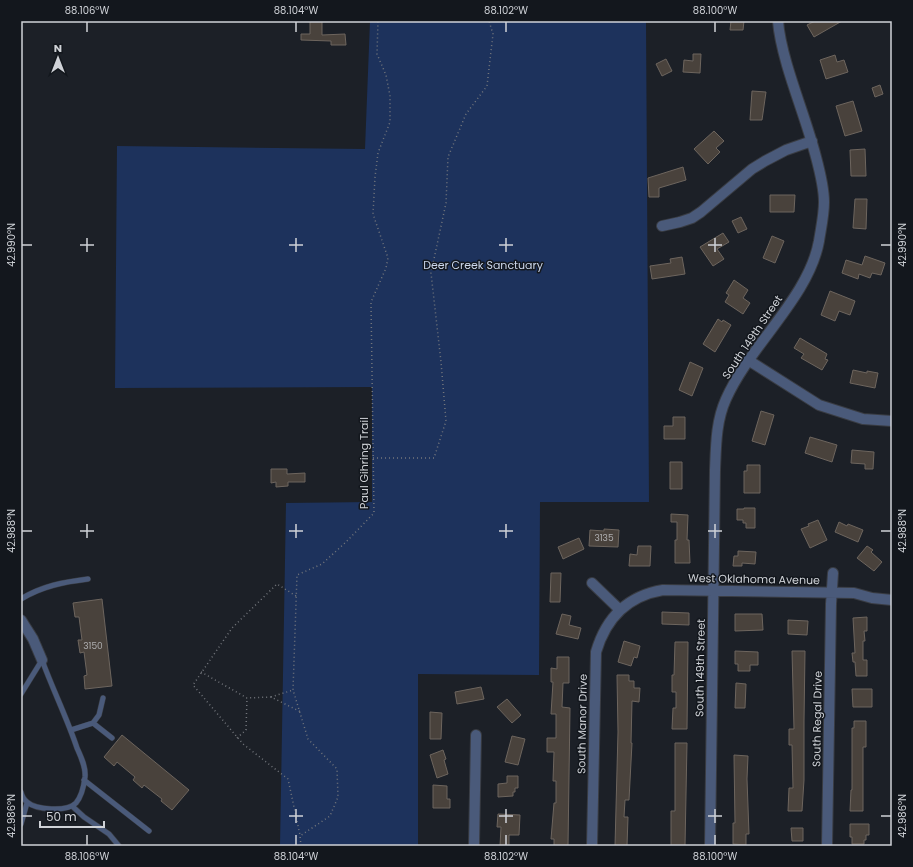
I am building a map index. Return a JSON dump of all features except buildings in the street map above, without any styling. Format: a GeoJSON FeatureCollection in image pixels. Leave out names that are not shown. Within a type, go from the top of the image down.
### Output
{"type":"FeatureCollection","features":[{"type":"Feature","properties":{"kind":"street","name":"South 149th Street"},"geometry":{"type":"LineString","coordinates":[[710,846],[715,470],[717,431],[726,399],[739,374],[805,280],[819,242],[824,202],[820,174],[812,140],[790,76],[778,21]]}},
{"type":"Feature","properties":{"kind":"street"},"geometry":{"type":"LineString","coordinates":[[662,226],[680,222],[696,215],[752,169],[786,150],[812,140]]}},
{"type":"Feature","properties":{"kind":"street"},"geometry":{"type":"LineString","coordinates":[[748,360],[819,405],[863,419],[892,421]]}},
{"type":"Feature","properties":{"kind":"street","name":"South Regal Drive"},"geometry":{"type":"LineString","coordinates":[[827,846],[833,573]]}},
{"type":"Feature","properties":{"kind":"street"},"geometry":{"type":"LineString","coordinates":[[592,583],[620,610]]}},
{"type":"Feature","properties":{"kind":"street","name":"West Oklahoma Avenue"},"geometry":{"type":"LineString","coordinates":[[620,610],[635,599],[654,591],[663,590],[854,592],[872,598],[892,600]]}},
{"type":"Feature","properties":{"kind":"street","name":"South Manor Drive"},"geometry":{"type":"LineString","coordinates":[[592,846],[596,652],[606,628],[612,618],[620,610]]}},
{"type":"Feature","properties":{"kind":"street"},"geometry":{"type":"LineString","coordinates":[[21,620],[33,639],[42,660]]}},
{"type":"Feature","properties":{"kind":"street"},"geometry":{"type":"LineString","coordinates":[[474,846],[476,735]]}},
{"type":"Feature","properties":{"kind":"lane"},"geometry":{"type":"LineString","coordinates":[[21,599],[58,583],[88,579]]}},
{"type":"Feature","properties":{"kind":"lane"},"geometry":{"type":"LineString","coordinates":[[21,694],[42,660]]}},
{"type":"Feature","properties":{"kind":"lane"},"geometry":{"type":"LineString","coordinates":[[21,792],[27,803],[40,808],[63,808],[72,806],[79,798],[84,780],[85,768],[42,660]]}},
{"type":"Feature","properties":{"kind":"lane"},"geometry":{"type":"LineString","coordinates":[[71,730],[92,723],[99,715],[103,698]]}},
{"type":"Feature","properties":{"kind":"lane"},"geometry":{"type":"LineString","coordinates":[[92,723],[112,738]]}},
{"type":"Feature","properties":{"kind":"lane"},"geometry":{"type":"LineString","coordinates":[[84,780],[149,831]]}},
{"type":"Feature","properties":{"kind":"lane"},"geometry":{"type":"LineString","coordinates":[[21,824],[27,803]]}},
{"type":"Feature","properties":{"kind":"lane"},"geometry":{"type":"LineString","coordinates":[[72,806],[84,817],[109,834],[118,846]]}},
{"type":"Feature","properties":{"kind":"path","name":"Paul Gihring Trail"},"geometry":{"type":"LineString","coordinates":[[300,836],[330,816],[338,797],[337,769],[308,739],[301,712],[293,690],[297,575],[322,564],[374,513],[371,302],[384,274],[388,258],[373,214],[374,177],[378,153],[390,122],[390,96],[386,75],[377,54],[378,21]]}},
{"type":"Feature","properties":{"kind":"path"},"geometry":{"type":"LineString","coordinates":[[373,458],[434,458],[446,421],[431,273],[446,203],[448,157],[466,114],[487,86],[493,34],[489,21]]}},
{"type":"Feature","properties":{"kind":"path"},"geometry":{"type":"LineString","coordinates":[[296,596],[277,584],[232,628],[193,685],[243,744],[288,779],[301,846]]}},
{"type":"Feature","properties":{"kind":"path"},"geometry":{"type":"LineString","coordinates":[[201,672],[247,698],[271,697],[293,690]]}},
{"type":"Feature","properties":{"kind":"path"},"geometry":{"type":"LineString","coordinates":[[271,697],[301,712]]}},
{"type":"Feature","properties":{"kind":"path"},"geometry":{"type":"LineString","coordinates":[[237,738],[246,730],[247,698]]}},
{"type":"Feature","properties":{"kind":"green space","name":"Deer Creek Sanctuary"},"geometry":{"type":"Polygon","coordinates":[[[370,21],[646,21],[649,502],[540,502],[539,675],[418,674],[418,846],[280,846],[286,503],[372,502],[372,387],[115,388],[117,146],[365,149],[370,21]]]}}]}
